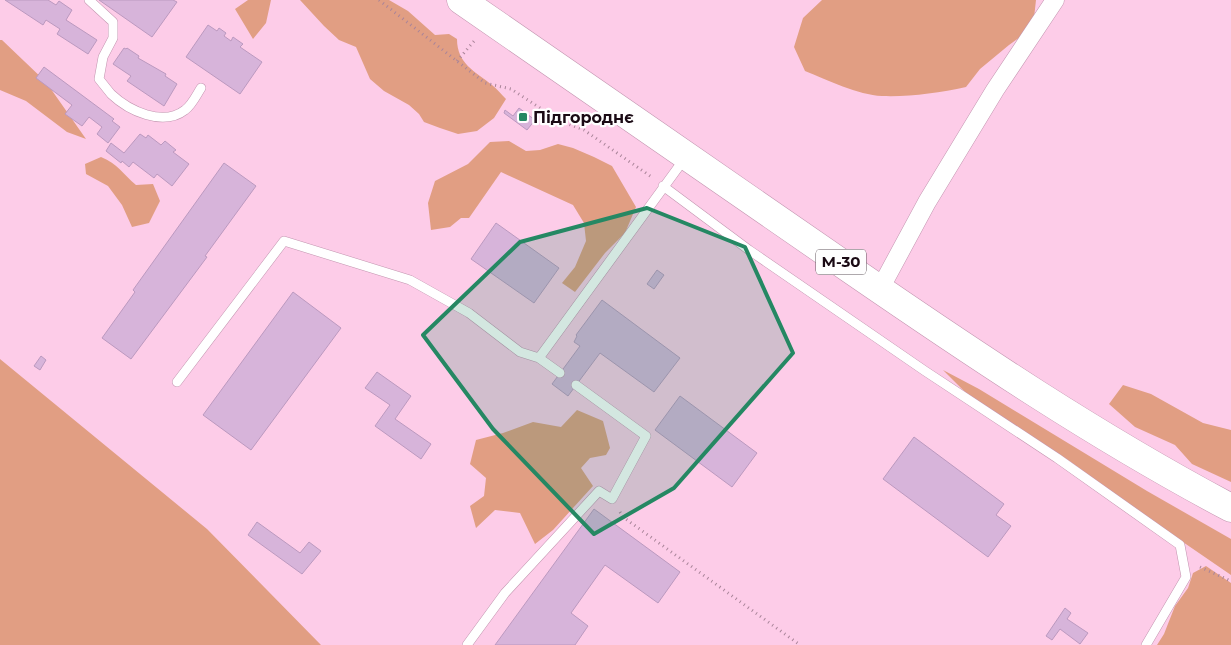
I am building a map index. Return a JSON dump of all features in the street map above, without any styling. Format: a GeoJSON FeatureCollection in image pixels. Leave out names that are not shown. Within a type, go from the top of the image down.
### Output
{"type":"FeatureCollection","features":[{"type":"Feature","properties":{"kind":"highway","name":"М-30"},"geometry":{"type":"LineString","coordinates":[[461,0],[961,345],[1069,416],[1231,508]]}},
{"type":"Feature","properties":{"kind":"street"},"geometry":{"type":"LineString","coordinates":[[880,289],[927,202],[990,98],[1055,0]]}},
{"type":"Feature","properties":{"kind":"lane"},"geometry":{"type":"LineString","coordinates":[[89,0],[113,22],[113,38],[103,57],[99,79],[112,94],[133,109],[158,118],[174,116],[186,109],[201,88]]}},
{"type":"Feature","properties":{"kind":"lane"},"geometry":{"type":"LineString","coordinates":[[539,358],[686,156]]}},
{"type":"Feature","properties":{"kind":"lane"},"geometry":{"type":"LineString","coordinates":[[663,186],[749,250],[925,371],[1057,458],[1180,545],[1186,578],[1146,645]]}},
{"type":"Feature","properties":{"kind":"lane"},"geometry":{"type":"LineString","coordinates":[[177,382],[284,241],[410,280],[468,313],[520,352],[539,358],[560,374]]}},
{"type":"Feature","properties":{"kind":"lane"},"geometry":{"type":"LineString","coordinates":[[467,645],[505,592],[598,491],[612,499],[646,436],[576,385]]}},
{"type":"Feature","properties":{"kind":"path"},"geometry":{"type":"LineString","coordinates":[[379,0],[485,83],[511,89],[560,121],[584,130],[663,186]]}},
{"type":"Feature","properties":{"kind":"path"},"geometry":{"type":"LineString","coordinates":[[457,61],[474,40]]}},
{"type":"Feature","properties":{"kind":"path"},"geometry":{"type":"LineString","coordinates":[[612,499],[623,517],[800,645]]}},
{"type":"Feature","properties":{"kind":"path"},"geometry":{"type":"LineString","coordinates":[[1184,560],[1231,581]]}},
{"type":"Feature","properties":{"kind":"highlighted area"},"geometry":{"type":"Polygon","coordinates":[[[647,208],[745,247],[793,353],[674,488],[594,534],[493,429],[423,335],[520,242],[647,208]]]}},
{"type":"Feature","properties":{"kind":"shaded area"},"geometry":{"type":"Polygon","coordinates":[[[248,0],[271,0],[266,23],[253,39],[235,9],[248,0]]]}},
{"type":"Feature","properties":{"kind":"shaded area"},"geometry":{"type":"Polygon","coordinates":[[[300,0],[389,0],[408,11],[435,35],[449,34],[457,39],[460,55],[468,66],[506,99],[494,118],[477,131],[458,134],[424,122],[419,114],[409,105],[384,91],[370,79],[356,47],[339,40],[300,0]]]}},
{"type":"Feature","properties":{"kind":"shaded area"},"geometry":{"type":"Polygon","coordinates":[[[822,0],[1036,0],[1034,18],[1023,35],[980,69],[966,87],[924,94],[882,96],[863,93],[805,71],[794,47],[803,18],[822,0]]]}},
{"type":"Feature","properties":{"kind":"shaded area"},"geometry":{"type":"Polygon","coordinates":[[[0,40],[46,82],[86,139],[67,132],[26,101],[0,90],[0,40]]]}},
{"type":"Feature","properties":{"kind":"shaded area"},"geometry":{"type":"Polygon","coordinates":[[[509,141],[526,151],[540,150],[558,144],[573,148],[612,166],[636,207],[625,233],[605,253],[575,292],[562,283],[575,267],[586,241],[584,223],[573,205],[501,172],[469,218],[461,218],[450,227],[431,230],[428,203],[435,181],[468,164],[490,142],[509,141]]]}},
{"type":"Feature","properties":{"kind":"shaded area"},"geometry":{"type":"Polygon","coordinates":[[[101,157],[116,166],[136,185],[153,184],[160,201],[149,223],[132,227],[122,205],[108,186],[86,174],[85,164],[101,157]]]}},
{"type":"Feature","properties":{"kind":"shaded area"},"geometry":{"type":"Polygon","coordinates":[[[0,359],[207,529],[321,645],[0,645],[0,359]]]}},
{"type":"Feature","properties":{"kind":"shaded area"},"geometry":{"type":"Polygon","coordinates":[[[943,370],[979,389],[1147,491],[1231,539],[1231,575],[1068,460],[969,396],[943,370]]]}},
{"type":"Feature","properties":{"kind":"shaded area"},"geometry":{"type":"Polygon","coordinates":[[[1123,385],[1151,394],[1203,423],[1231,430],[1231,482],[1192,464],[1175,445],[1135,427],[1109,404],[1123,385]]]}},
{"type":"Feature","properties":{"kind":"shaded area"},"geometry":{"type":"Polygon","coordinates":[[[577,410],[603,421],[610,448],[606,455],[590,458],[581,468],[593,486],[553,530],[535,544],[520,513],[495,510],[476,528],[470,506],[484,496],[486,478],[470,464],[476,440],[533,422],[561,427],[577,410]]]}},
{"type":"Feature","properties":{"kind":"shaded area"},"geometry":{"type":"Polygon","coordinates":[[[1206,566],[1231,583],[1231,645],[1157,645],[1164,634],[1175,606],[1188,588],[1193,573],[1206,566]]]}},
{"type":"Feature","properties":{"kind":"building"},"geometry":{"type":"Polygon","coordinates":[[[5,0],[48,0],[56,5],[59,1],[72,10],[66,20],[97,40],[88,54],[57,34],[60,29],[46,20],[43,25],[5,0]]]}},
{"type":"Feature","properties":{"kind":"building"},"geometry":{"type":"Polygon","coordinates":[[[99,0],[173,0],[177,2],[152,37],[99,0]]]}},
{"type":"Feature","properties":{"kind":"building"},"geometry":{"type":"Polygon","coordinates":[[[208,25],[217,31],[219,28],[226,33],[224,36],[231,41],[233,37],[243,44],[240,47],[262,62],[240,94],[186,57],[208,25]]]}},
{"type":"Feature","properties":{"kind":"building"},"geometry":{"type":"Polygon","coordinates":[[[124,48],[127,48],[139,56],[138,58],[166,74],[165,76],[177,84],[164,106],[127,81],[131,76],[113,64],[124,48]]]}},
{"type":"Feature","properties":{"kind":"building"},"geometry":{"type":"Polygon","coordinates":[[[44,67],[114,119],[112,121],[120,127],[108,143],[97,134],[102,127],[89,117],[82,126],[65,114],[72,105],[36,78],[44,67]]]}},
{"type":"Feature","properties":{"kind":"building"},"geometry":{"type":"Polygon","coordinates":[[[519,108],[535,120],[527,130],[504,113],[505,110],[513,116],[519,108]]]}},
{"type":"Feature","properties":{"kind":"building"},"geometry":{"type":"Polygon","coordinates":[[[140,134],[146,138],[148,135],[161,145],[165,141],[176,150],[173,152],[189,164],[172,186],[157,174],[154,178],[133,162],[129,167],[122,161],[121,163],[106,151],[111,143],[124,153],[140,134]]]}},
{"type":"Feature","properties":{"kind":"building"},"geometry":{"type":"Polygon","coordinates":[[[224,163],[256,186],[205,256],[207,257],[131,359],[102,338],[135,292],[133,290],[224,163]]]}},
{"type":"Feature","properties":{"kind":"building"},"geometry":{"type":"Polygon","coordinates":[[[496,223],[559,268],[534,303],[471,259],[496,223]]]}},
{"type":"Feature","properties":{"kind":"building"},"geometry":{"type":"Polygon","coordinates":[[[657,270],[664,275],[654,289],[647,284],[657,270]]]}},
{"type":"Feature","properties":{"kind":"building"},"geometry":{"type":"Polygon","coordinates":[[[293,292],[341,328],[251,450],[203,415],[293,292]]]}},
{"type":"Feature","properties":{"kind":"building"},"geometry":{"type":"Polygon","coordinates":[[[602,300],[680,358],[654,392],[600,353],[568,396],[552,384],[580,346],[574,342],[576,335],[602,300]]]}},
{"type":"Feature","properties":{"kind":"building"},"geometry":{"type":"Polygon","coordinates":[[[41,356],[46,360],[40,370],[34,366],[41,356]]]}},
{"type":"Feature","properties":{"kind":"building"},"geometry":{"type":"Polygon","coordinates":[[[377,372],[411,396],[395,419],[431,444],[421,459],[375,426],[390,405],[365,388],[377,372]]]}},
{"type":"Feature","properties":{"kind":"building"},"geometry":{"type":"Polygon","coordinates":[[[680,396],[757,453],[732,487],[655,430],[680,396]]]}},
{"type":"Feature","properties":{"kind":"building"},"geometry":{"type":"Polygon","coordinates":[[[914,437],[1004,504],[996,515],[1011,526],[988,557],[883,479],[914,437]]]}},
{"type":"Feature","properties":{"kind":"building"},"geometry":{"type":"Polygon","coordinates":[[[594,509],[680,572],[658,603],[605,565],[571,613],[588,626],[575,645],[495,645],[594,509]]]}},
{"type":"Feature","properties":{"kind":"building"},"geometry":{"type":"Polygon","coordinates":[[[257,522],[300,553],[309,542],[321,551],[302,574],[248,535],[257,522]]]}},
{"type":"Feature","properties":{"kind":"building"},"geometry":{"type":"Polygon","coordinates":[[[1065,608],[1071,613],[1067,619],[1088,633],[1080,644],[1060,629],[1052,640],[1046,636],[1065,608]]]}},
{"type":"Feature","properties":{"kind":"place","name":"Підгороднє"},"geometry":{"type":"Point","coordinates":[523,117]}}]}
